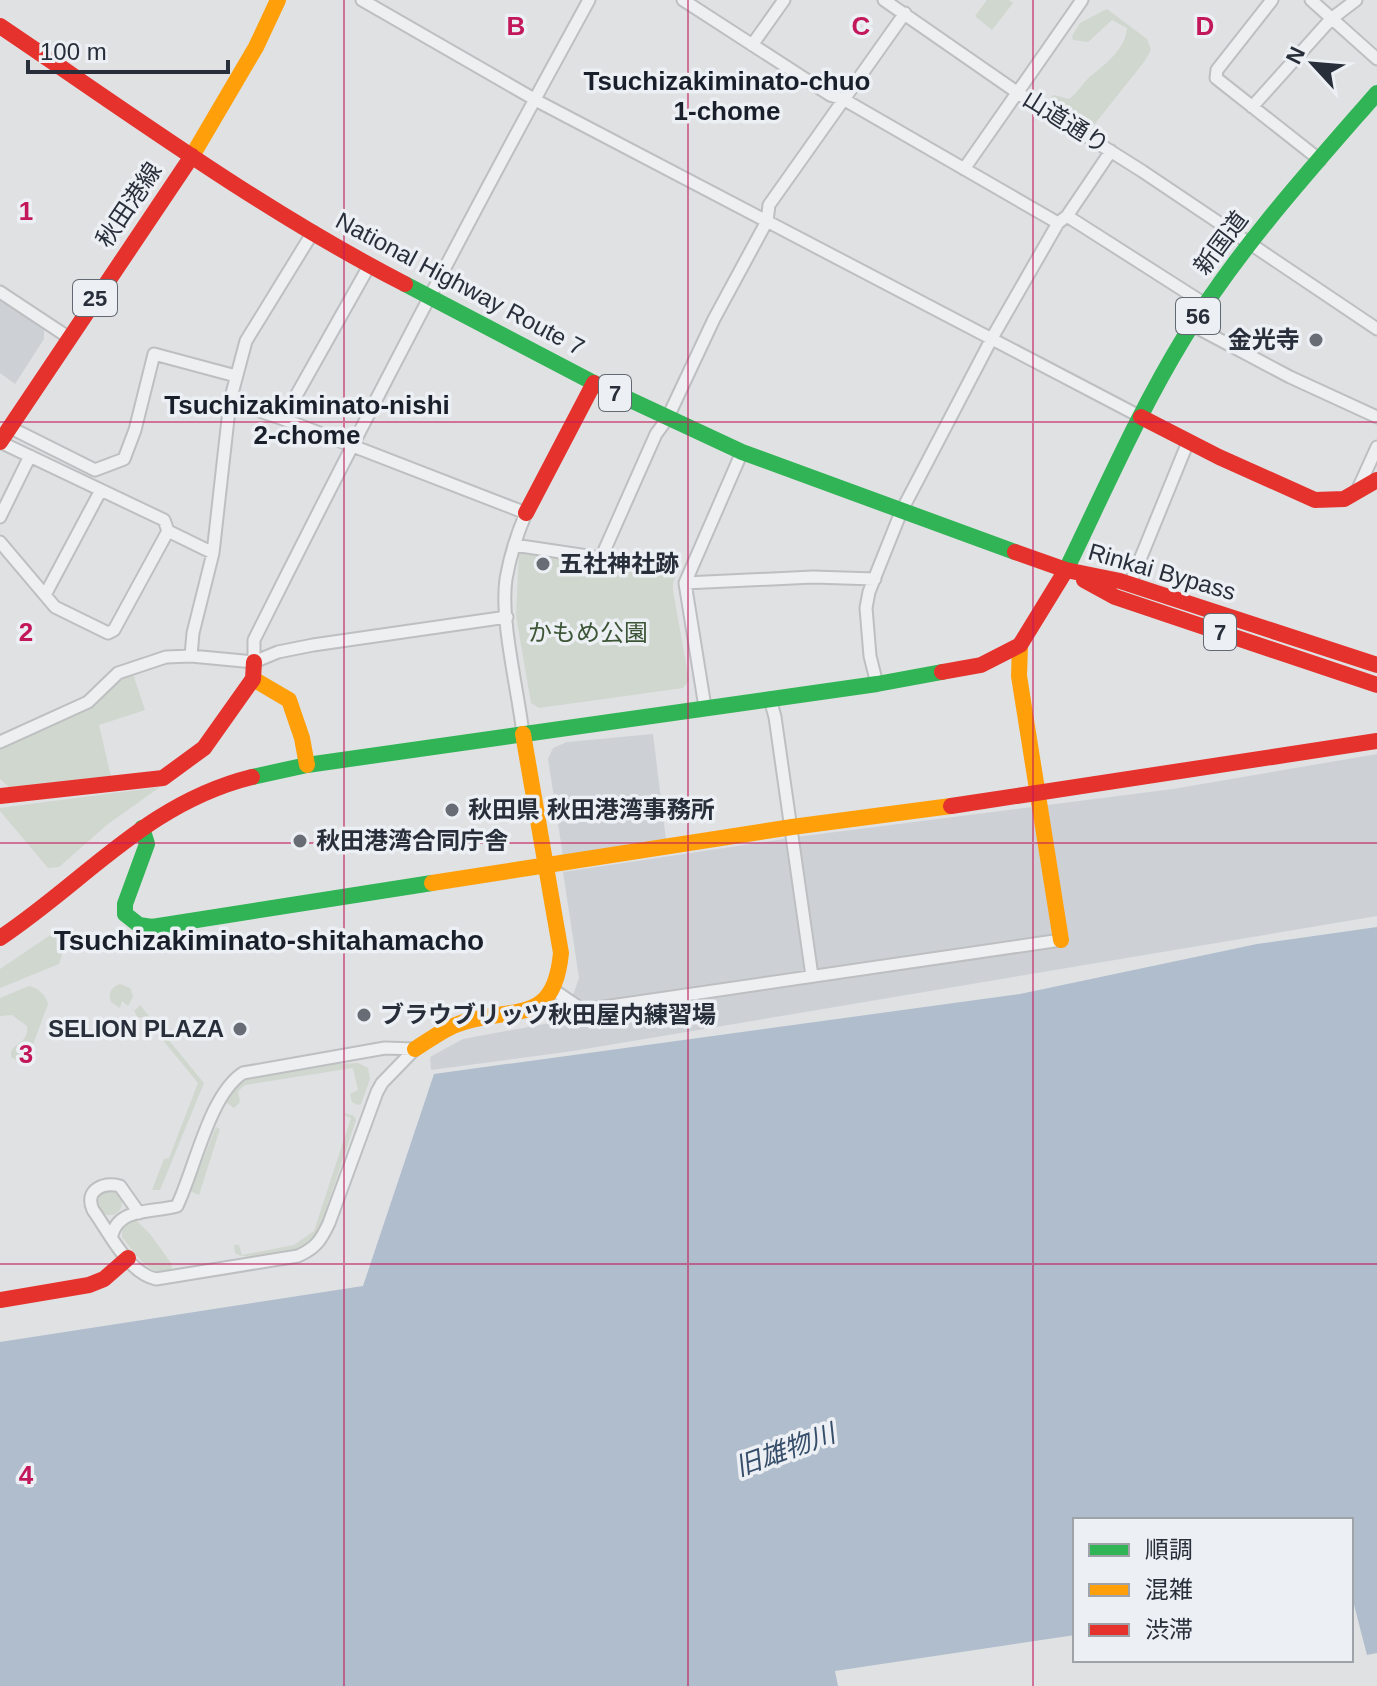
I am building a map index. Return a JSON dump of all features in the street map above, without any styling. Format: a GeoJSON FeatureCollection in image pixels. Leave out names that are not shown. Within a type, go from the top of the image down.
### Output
{"type":"FeatureCollection","features":[{"type":"Feature","properties":{"kind":"main road","name":"秋田港線"},"geometry":{"type":"LineString","coordinates":[[5,434],[192,156],[256,47],[278,0]]}},
{"type":"Feature","properties":{"kind":"main road","name":"National Highway Route 7"},"geometry":{"type":"LineString","coordinates":[[0,26],[192,156],[369,266],[594,383],[742,452],[1066,570]]}},
{"type":"Feature","properties":{"kind":"main road","name":"新国道"},"geometry":{"type":"LineString","coordinates":[[1020,645],[1066,570],[1141,417],[1205,304],[1248,244],[1377,93]]}},
{"type":"Feature","properties":{"kind":"main road"},"geometry":{"type":"LineString","coordinates":[[526,513],[594,383]]}},
{"type":"Feature","properties":{"kind":"main road"},"geometry":{"type":"LineString","coordinates":[[1141,417],[1315,500],[1344,499],[1377,480]]}},
{"type":"Feature","properties":{"kind":"main road","name":"Rinkai Bypass"},"geometry":{"type":"LineString","coordinates":[[1066,570],[1130,584],[1377,665]]}},
{"type":"Feature","properties":{"kind":"main road","name":"Rinkai Bypass"},"geometry":{"type":"LineString","coordinates":[[1066,570],[1115,597],[1377,685]]}},
{"type":"Feature","properties":{"kind":"main road"},"geometry":{"type":"LineString","coordinates":[[0,938],[38,913],[142,828],[185,800],[217,786],[307,765],[877,684],[981,665],[1020,645],[1019,676],[1061,940]]}},
{"type":"Feature","properties":{"kind":"main road"},"geometry":{"type":"LineString","coordinates":[[0,796],[163,778],[204,748],[253,679],[254,662]]}},
{"type":"Feature","properties":{"kind":"main road"},"geometry":{"type":"LineString","coordinates":[[253,679],[289,700],[307,765]]}},
{"type":"Feature","properties":{"kind":"main road"},"geometry":{"type":"LineString","coordinates":[[415,1049],[463,1022],[534,1008],[555,991],[561,969],[561,953],[523,734]]}},
{"type":"Feature","properties":{"kind":"main road"},"geometry":{"type":"LineString","coordinates":[[142,828],[147,844],[125,904],[125,914],[139,925],[152,927],[792,827],[1037,794],[1377,741]]}},
{"type":"Feature","properties":{"kind":"main road"},"geometry":{"type":"LineString","coordinates":[[0,1300],[89,1285],[104,1279],[128,1258]]}},
{"type":"Feature","properties":{"kind":"street"},"geometry":{"type":"LineString","coordinates":[[362,0],[535,99],[1141,417]]}},
{"type":"Feature","properties":{"kind":"street"},"geometry":{"type":"LineString","coordinates":[[254,662],[254,640],[350,447],[589,0]]}},
{"type":"Feature","properties":{"kind":"street"},"geometry":{"type":"LineString","coordinates":[[683,0],[830,95],[843,99],[964,169],[1062,219],[1205,304]]}},
{"type":"Feature","properties":{"kind":"street"},"geometry":{"type":"LineString","coordinates":[[752,45],[784,0]]}},
{"type":"Feature","properties":{"kind":"street","name":"山道通り"},"geometry":{"type":"LineString","coordinates":[[884,0],[1018,93],[1111,151],[1377,329]]}},
{"type":"Feature","properties":{"kind":"street"},"geometry":{"type":"LineString","coordinates":[[964,169],[1082,0]]}},
{"type":"Feature","properties":{"kind":"street"},"geometry":{"type":"LineString","coordinates":[[1272,0],[1217,70],[1216,78],[1320,160]]}},
{"type":"Feature","properties":{"kind":"street"},"geometry":{"type":"LineString","coordinates":[[1311,0],[1377,59]]}},
{"type":"Feature","properties":{"kind":"street"},"geometry":{"type":"LineString","coordinates":[[1252,107],[1331,19],[1356,0]]}},
{"type":"Feature","properties":{"kind":"street"},"geometry":{"type":"LineString","coordinates":[[514,545],[601,558],[656,434],[667,419],[714,319],[767,221],[769,205],[905,13]]}},
{"type":"Feature","properties":{"kind":"street"},"geometry":{"type":"LineString","coordinates":[[877,684],[870,656],[866,608],[901,512],[992,338],[1062,219],[1111,151]]}},
{"type":"Feature","properties":{"kind":"street"},"geometry":{"type":"LineString","coordinates":[[191,656],[193,633],[213,553],[230,401],[246,341],[313,232]]}},
{"type":"Feature","properties":{"kind":"street"},"geometry":{"type":"LineString","coordinates":[[283,419],[369,266]]}},
{"type":"Feature","properties":{"kind":"street"},"geometry":{"type":"LineString","coordinates":[[0,292],[68,337]]}},
{"type":"Feature","properties":{"kind":"street"},"geometry":{"type":"LineString","coordinates":[[1192,325],[1290,377],[1377,417]]}},
{"type":"Feature","properties":{"kind":"street"},"geometry":{"type":"LineString","coordinates":[[5,434],[95,470],[124,459],[135,430],[154,354],[236,376]]}},
{"type":"Feature","properties":{"kind":"street"},"geometry":{"type":"LineString","coordinates":[[230,401],[526,513],[514,545],[506,581],[507,617],[523,734]]}},
{"type":"Feature","properties":{"kind":"street"},"geometry":{"type":"LineString","coordinates":[[5,434],[30,456],[164,520],[168,531],[213,553]]}},
{"type":"Feature","properties":{"kind":"street"},"geometry":{"type":"LineString","coordinates":[[1130,584],[1188,442]]}},
{"type":"Feature","properties":{"kind":"street"},"geometry":{"type":"LineString","coordinates":[[1357,491],[1377,447]]}},
{"type":"Feature","properties":{"kind":"street"},"geometry":{"type":"LineString","coordinates":[[705,707],[685,583],[742,452]]}},
{"type":"Feature","properties":{"kind":"street"},"geometry":{"type":"LineString","coordinates":[[0,517],[30,456]]}},
{"type":"Feature","properties":{"kind":"street"},"geometry":{"type":"LineString","coordinates":[[45,595],[101,490]]}},
{"type":"Feature","properties":{"kind":"street"},"geometry":{"type":"LineString","coordinates":[[0,542],[55,607],[108,633],[114,630],[168,531]]}},
{"type":"Feature","properties":{"kind":"street"},"geometry":{"type":"LineString","coordinates":[[685,583],[813,577],[875,579]]}},
{"type":"Feature","properties":{"kind":"street"},"geometry":{"type":"LineString","coordinates":[[0,742],[88,702],[118,673],[166,657],[191,656],[254,662],[278,652],[313,645],[507,617]]}},
{"type":"Feature","properties":{"kind":"street"},"geometry":{"type":"LineString","coordinates":[[770,699],[792,827],[812,976]]}},
{"type":"Feature","properties":{"kind":"street"},"geometry":{"type":"LineString","coordinates":[[555,991],[583,1010],[1061,940]]}},
{"type":"Feature","properties":{"kind":"street"},"geometry":{"type":"LineString","coordinates":[[112,1235],[119,1219],[127,1215],[177,1206],[220,1097],[226,1087],[243,1073],[385,1048],[415,1049]]}},
{"type":"Feature","properties":{"kind":"street"},"geometry":{"type":"LineString","coordinates":[[139,1213],[120,1186],[100,1186],[89,1201],[138,1270],[156,1279],[298,1256],[311,1250],[321,1242],[329,1223],[377,1092],[415,1049]]}},
{"type":"Feature","properties":{"kind":"shaded area"},"geometry":{"type":"Polygon","coordinates":[[[0,298],[44,328],[44,339],[15,384],[0,373],[0,298]]]}},
{"type":"Feature","properties":{"kind":"shaded area"},"geometry":{"type":"Polygon","coordinates":[[[653,734],[666,840],[563,856],[548,759],[553,748],[567,742],[653,734]]]}},
{"type":"Feature","properties":{"kind":"shaded area"},"geometry":{"type":"Polygon","coordinates":[[[1377,754],[1377,916],[573,1051],[431,1070],[430,1057],[463,1039],[550,1023],[568,1009],[579,978],[563,872],[804,836],[1173,789],[1377,754]]]}},
{"type":"Feature","properties":{"kind":"green space"},"geometry":{"type":"Polygon","coordinates":[[[987,0],[1009,0],[1013,3],[992,30],[975,16],[987,0]]]}},
{"type":"Feature","properties":{"kind":"green space"},"geometry":{"type":"Polygon","coordinates":[[[1107,9],[1147,39],[1151,50],[1093,126],[1085,125],[1049,103],[1054,95],[1072,97],[1119,49],[1127,28],[1112,20],[1088,42],[1073,40],[1072,36],[1080,23],[1107,9]]]}},
{"type":"Feature","properties":{"kind":"green space","name":"かもめ公園"},"geometry":{"type":"Polygon","coordinates":[[[650,549],[680,563],[673,591],[689,680],[683,688],[539,708],[531,703],[516,616],[519,551],[574,558],[636,572],[650,549]]]}},
{"type":"Feature","properties":{"kind":"green space"},"geometry":{"type":"Polygon","coordinates":[[[133,674],[145,710],[99,725],[111,777],[11,789],[0,779],[0,746],[94,705],[116,682],[133,674]]]}},
{"type":"Feature","properties":{"kind":"green space"},"geometry":{"type":"Polygon","coordinates":[[[160,787],[108,824],[59,867],[48,868],[0,811],[0,808],[160,787]]]}},
{"type":"Feature","properties":{"kind":"green space"},"geometry":{"type":"Polygon","coordinates":[[[52,934],[58,936],[64,948],[59,964],[0,988],[0,969],[52,934]]]}},
{"type":"Feature","properties":{"kind":"green space"},"geometry":{"type":"Polygon","coordinates":[[[120,984],[130,988],[133,996],[128,1006],[122,1001],[120,1008],[111,1002],[110,996],[112,989],[120,984]]]}},
{"type":"Feature","properties":{"kind":"green space"},"geometry":{"type":"Polygon","coordinates":[[[29,986],[41,992],[48,1004],[28,1058],[20,1062],[11,1057],[11,1052],[24,1038],[27,1026],[12,1015],[0,1016],[0,998],[29,986]]]}},
{"type":"Feature","properties":{"kind":"green space"},"geometry":{"type":"Polygon","coordinates":[[[140,1005],[204,1083],[160,1190],[152,1190],[164,1159],[169,1158],[198,1083],[144,1017],[138,1018],[134,1011],[140,1005]]]}},
{"type":"Feature","properties":{"kind":"green space"},"geometry":{"type":"Polygon","coordinates":[[[358,1063],[368,1068],[370,1079],[358,1105],[352,1102],[350,1094],[358,1090],[353,1068],[245,1085],[238,1091],[240,1102],[234,1108],[227,1103],[231,1091],[248,1079],[334,1064],[358,1063]]]}},
{"type":"Feature","properties":{"kind":"green space"},"geometry":{"type":"Polygon","coordinates":[[[345,1113],[356,1120],[318,1234],[306,1246],[289,1252],[258,1257],[241,1256],[235,1253],[234,1245],[239,1245],[242,1255],[294,1245],[314,1231],[351,1118],[345,1113]]]}},
{"type":"Feature","properties":{"kind":"green space"},"geometry":{"type":"Polygon","coordinates":[[[216,1127],[220,1129],[199,1195],[190,1191],[216,1127]]]}},
{"type":"Feature","properties":{"kind":"green space"},"geometry":{"type":"Polygon","coordinates":[[[110,1191],[119,1194],[122,1203],[119,1212],[110,1215],[101,1212],[98,1203],[101,1194],[110,1191]]]}},
{"type":"Feature","properties":{"kind":"green space"},"geometry":{"type":"Polygon","coordinates":[[[135,1219],[150,1234],[172,1268],[157,1271],[150,1268],[122,1237],[124,1225],[135,1219]]]}},
{"type":"Feature","properties":{"kind":"water","name":"旧雄物川"},"geometry":{"type":"Polygon","coordinates":[[[1377,927],[1377,1653],[1367,1655],[1353,1601],[1353,1518],[1073,1518],[1073,1635],[835,1671],[838,1686],[0,1686],[0,1342],[363,1286],[434,1074],[1020,994],[1257,944],[1377,927]]]}},
{"type":"Feature","properties":{"kind":"traffic: fast"},"geometry":{"type":"LineString","coordinates":[[1066,570],[1152,393],[1206,303],[1276,211],[1377,93]]}},
{"type":"Feature","properties":{"kind":"traffic: fast"},"geometry":{"type":"LineString","coordinates":[[405,284],[594,383],[742,452],[1015,552]]}},
{"type":"Feature","properties":{"kind":"traffic: fast"},"geometry":{"type":"LineString","coordinates":[[252,777],[307,765],[877,684],[942,672]]}},
{"type":"Feature","properties":{"kind":"traffic: fast"},"geometry":{"type":"LineString","coordinates":[[142,828],[147,844],[125,904],[125,914],[139,925],[152,927],[432,883]]}},
{"type":"Feature","properties":{"kind":"traffic: slow"},"geometry":{"type":"LineString","coordinates":[[192,156],[256,47],[278,0]]}},
{"type":"Feature","properties":{"kind":"traffic: slow"},"geometry":{"type":"LineString","coordinates":[[1020,645],[1019,676],[1061,940]]}},
{"type":"Feature","properties":{"kind":"traffic: slow"},"geometry":{"type":"LineString","coordinates":[[253,679],[289,700],[307,765]]}},
{"type":"Feature","properties":{"kind":"traffic: slow"},"geometry":{"type":"LineString","coordinates":[[415,1049],[457,1024],[530,1008],[550,992],[557,976],[561,953],[523,734]]}},
{"type":"Feature","properties":{"kind":"traffic: slow"},"geometry":{"type":"LineString","coordinates":[[432,883],[792,827],[951,806]]}},
{"type":"Feature","properties":{"kind":"traffic: jam"},"geometry":{"type":"LineString","coordinates":[[0,26],[249,194],[405,284]]}},
{"type":"Feature","properties":{"kind":"traffic: jam"},"geometry":{"type":"LineString","coordinates":[[0,442],[192,156]]}},
{"type":"Feature","properties":{"kind":"traffic: jam"},"geometry":{"type":"LineString","coordinates":[[526,513],[594,383]]}},
{"type":"Feature","properties":{"kind":"traffic: jam"},"geometry":{"type":"LineString","coordinates":[[1141,417],[1219,457],[1315,500],[1344,499],[1377,480]]}},
{"type":"Feature","properties":{"kind":"traffic: jam"},"geometry":{"type":"LineString","coordinates":[[1015,552],[1066,570],[1120,581],[1377,665]]}},
{"type":"Feature","properties":{"kind":"traffic: jam"},"geometry":{"type":"LineString","coordinates":[[942,672],[981,665],[1020,645],[1066,570]]}},
{"type":"Feature","properties":{"kind":"traffic: jam"},"geometry":{"type":"LineString","coordinates":[[1084,580],[1115,597],[1377,685]]}},
{"type":"Feature","properties":{"kind":"traffic: jam"},"geometry":{"type":"LineString","coordinates":[[0,796],[163,778],[204,748],[253,679],[254,662]]}},
{"type":"Feature","properties":{"kind":"traffic: jam"},"geometry":{"type":"LineString","coordinates":[[951,806],[1377,741]]}},
{"type":"Feature","properties":{"kind":"traffic: jam"},"geometry":{"type":"LineString","coordinates":[[0,938],[149,824],[215,789],[252,777]]}},
{"type":"Feature","properties":{"kind":"traffic: jam"},"geometry":{"type":"LineString","coordinates":[[0,1300],[89,1285],[104,1279],[128,1258]]}},
{"type":"Feature","properties":{"kind":"place","name":"金光寺"},"geometry":{"type":"Point","coordinates":[1316,340]}},
{"type":"Feature","properties":{"kind":"place","name":"五社神社跡"},"geometry":{"type":"Point","coordinates":[543,564]}},
{"type":"Feature","properties":{"kind":"place","name":"秋田県 秋田港湾事務所"},"geometry":{"type":"Point","coordinates":[452,810]}},
{"type":"Feature","properties":{"kind":"place","name":"秋田港湾合同庁舎"},"geometry":{"type":"Point","coordinates":[300,841]}},
{"type":"Feature","properties":{"kind":"place","name":"ブラウブリッツ秋田屋内練習場"},"geometry":{"type":"Point","coordinates":[364,1015]}},
{"type":"Feature","properties":{"kind":"place","name":"SELION PLAZA"},"geometry":{"type":"Point","coordinates":[240,1029]}},
{"type":"Feature","properties":{"kind":"district","name":"Tsuchizakiminato-chuo 1-chome"},"geometry":{"type":"Point","coordinates":[727,96]}},
{"type":"Feature","properties":{"kind":"district","name":"Tsuchizakiminato-nishi 2-chome"},"geometry":{"type":"Point","coordinates":[307,420]}},
{"type":"Feature","properties":{"kind":"district","name":"Tsuchizakiminato-shitahamacho"},"geometry":{"type":"Point","coordinates":[269,940]}}]}
